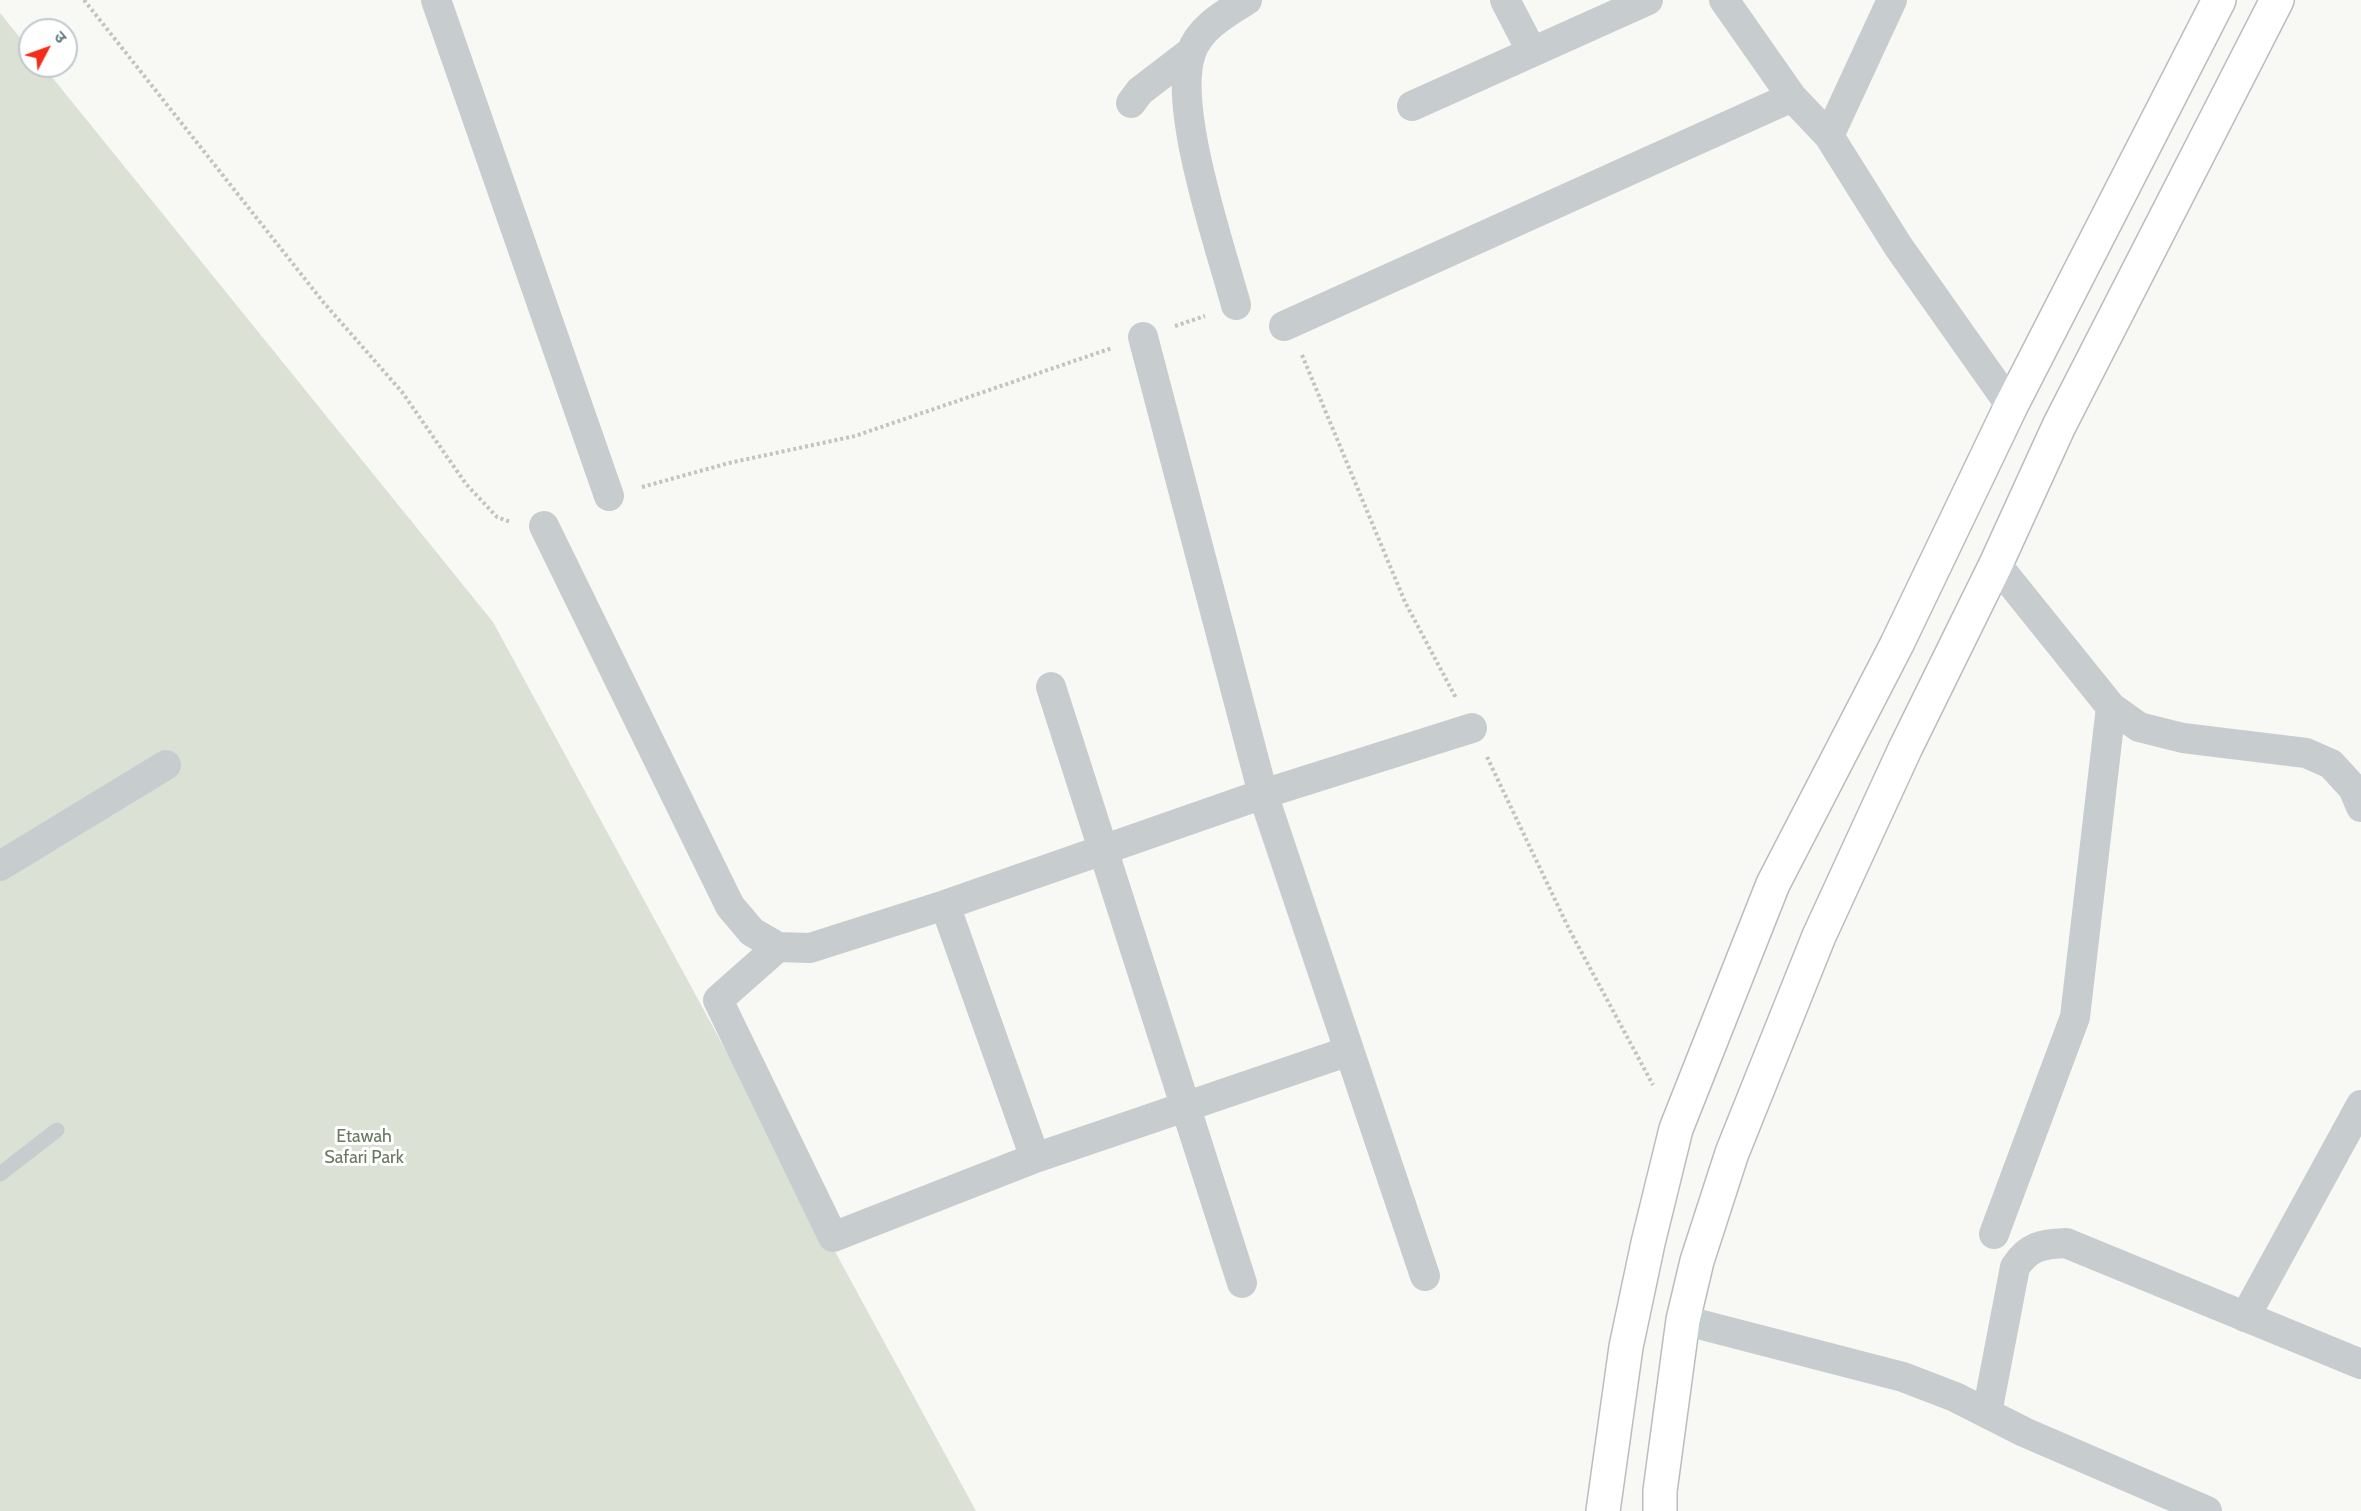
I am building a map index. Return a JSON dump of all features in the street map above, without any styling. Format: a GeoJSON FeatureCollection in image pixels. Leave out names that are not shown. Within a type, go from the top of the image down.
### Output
{"type":"FeatureCollection","features":[{"type":"Feature","properties":{"kind":"main road"},"geometry":{"type":"LineString","coordinates":[[1603,1511],[1626,1347],[1648,1243],[1676,1129],[1773,884],[1897,644],[2011,406],[2219,0]]}},
{"type":"Feature","properties":{"kind":"main road"},"geometry":{"type":"LineString","coordinates":[[1660,1511],[1683,1320],[1698,1261],[1732,1153],[1820,936],[1905,749],[1996,564],[2059,426],[2277,0]]}},
{"type":"Feature","properties":{"kind":"street"},"geometry":{"type":"LineString","coordinates":[[436,0],[609,496]]}},
{"type":"Feature","properties":{"kind":"street"},"geometry":{"type":"LineString","coordinates":[[1131,104],[1140,91],[1191,51],[1212,23],[1247,0]]}},
{"type":"Feature","properties":{"kind":"street"},"geometry":{"type":"LineString","coordinates":[[1505,0],[1532,52]]}},
{"type":"Feature","properties":{"kind":"street"},"geometry":{"type":"LineString","coordinates":[[1412,106],[1648,0]]}},
{"type":"Feature","properties":{"kind":"street"},"geometry":{"type":"LineString","coordinates":[[1724,0],[1792,98],[1829,136],[1898,246],[2011,406]]}},
{"type":"Feature","properties":{"kind":"street"},"geometry":{"type":"LineString","coordinates":[[1829,136],[1892,0]]}},
{"type":"Feature","properties":{"kind":"street"},"geometry":{"type":"LineString","coordinates":[[1191,51],[1186,82],[1189,126],[1236,305]]}},
{"type":"Feature","properties":{"kind":"street"},"geometry":{"type":"LineString","coordinates":[[1284,326],[1792,98]]}},
{"type":"Feature","properties":{"kind":"street"},"geometry":{"type":"LineString","coordinates":[[1143,337],[1263,794],[1425,1276]]}},
{"type":"Feature","properties":{"kind":"street"},"geometry":{"type":"LineString","coordinates":[[544,526],[730,906],[752,932],[778,947],[810,948],[945,905],[1263,794],[1472,728]]}},
{"type":"Feature","properties":{"kind":"street"},"geometry":{"type":"LineString","coordinates":[[1996,564],[2111,707],[2139,727],[2183,738],[2306,753],[2331,764],[2353,788],[2361,807]]}},
{"type":"Feature","properties":{"kind":"street"},"geometry":{"type":"LineString","coordinates":[[1051,687],[1242,1283]]}},
{"type":"Feature","properties":{"kind":"street"},"geometry":{"type":"LineString","coordinates":[[1994,1234],[2075,1017],[2111,707]]}},
{"type":"Feature","properties":{"kind":"street"},"geometry":{"type":"LineString","coordinates":[[0,866],[166,765]]}},
{"type":"Feature","properties":{"kind":"street"},"geometry":{"type":"LineString","coordinates":[[945,905],[1035,1158]]}},
{"type":"Feature","properties":{"kind":"street"},"geometry":{"type":"LineString","coordinates":[[778,947],[718,1000],[833,1237],[1035,1158],[1349,1051]]}},
{"type":"Feature","properties":{"kind":"street"},"geometry":{"type":"LineString","coordinates":[[2245,1317],[2361,1105]]}},
{"type":"Feature","properties":{"kind":"street"},"geometry":{"type":"LineString","coordinates":[[1987,1413],[2015,1267],[2025,1253],[2040,1244],[2066,1243],[2361,1364]]}},
{"type":"Feature","properties":{"kind":"street"},"geometry":{"type":"LineString","coordinates":[[1683,1320],[1903,1377],[2206,1511]]}},
{"type":"Feature","properties":{"kind":"lane"},"geometry":{"type":"LineString","coordinates":[[0,1174],[57,1130]]}},
{"type":"Feature","properties":{"kind":"path"},"geometry":{"type":"LineString","coordinates":[[84,0],[324,303],[402,392],[466,484],[497,517],[525,527],[544,526]]}},
{"type":"Feature","properties":{"kind":"path"},"geometry":{"type":"LineString","coordinates":[[609,496],[729,463],[855,436],[1236,305]]}},
{"type":"Feature","properties":{"kind":"path"},"geometry":{"type":"LineString","coordinates":[[1284,326],[1301,354],[1405,602],[1472,728],[1569,929],[1676,1129]]}},
{"type":"Feature","properties":{"kind":"green space","name":"Etawah Safari Park"},"geometry":{"type":"Polygon","coordinates":[[[0,13],[18,35],[18,78],[53,78],[493,622],[976,1511],[0,1511],[0,13]]]}}]}
